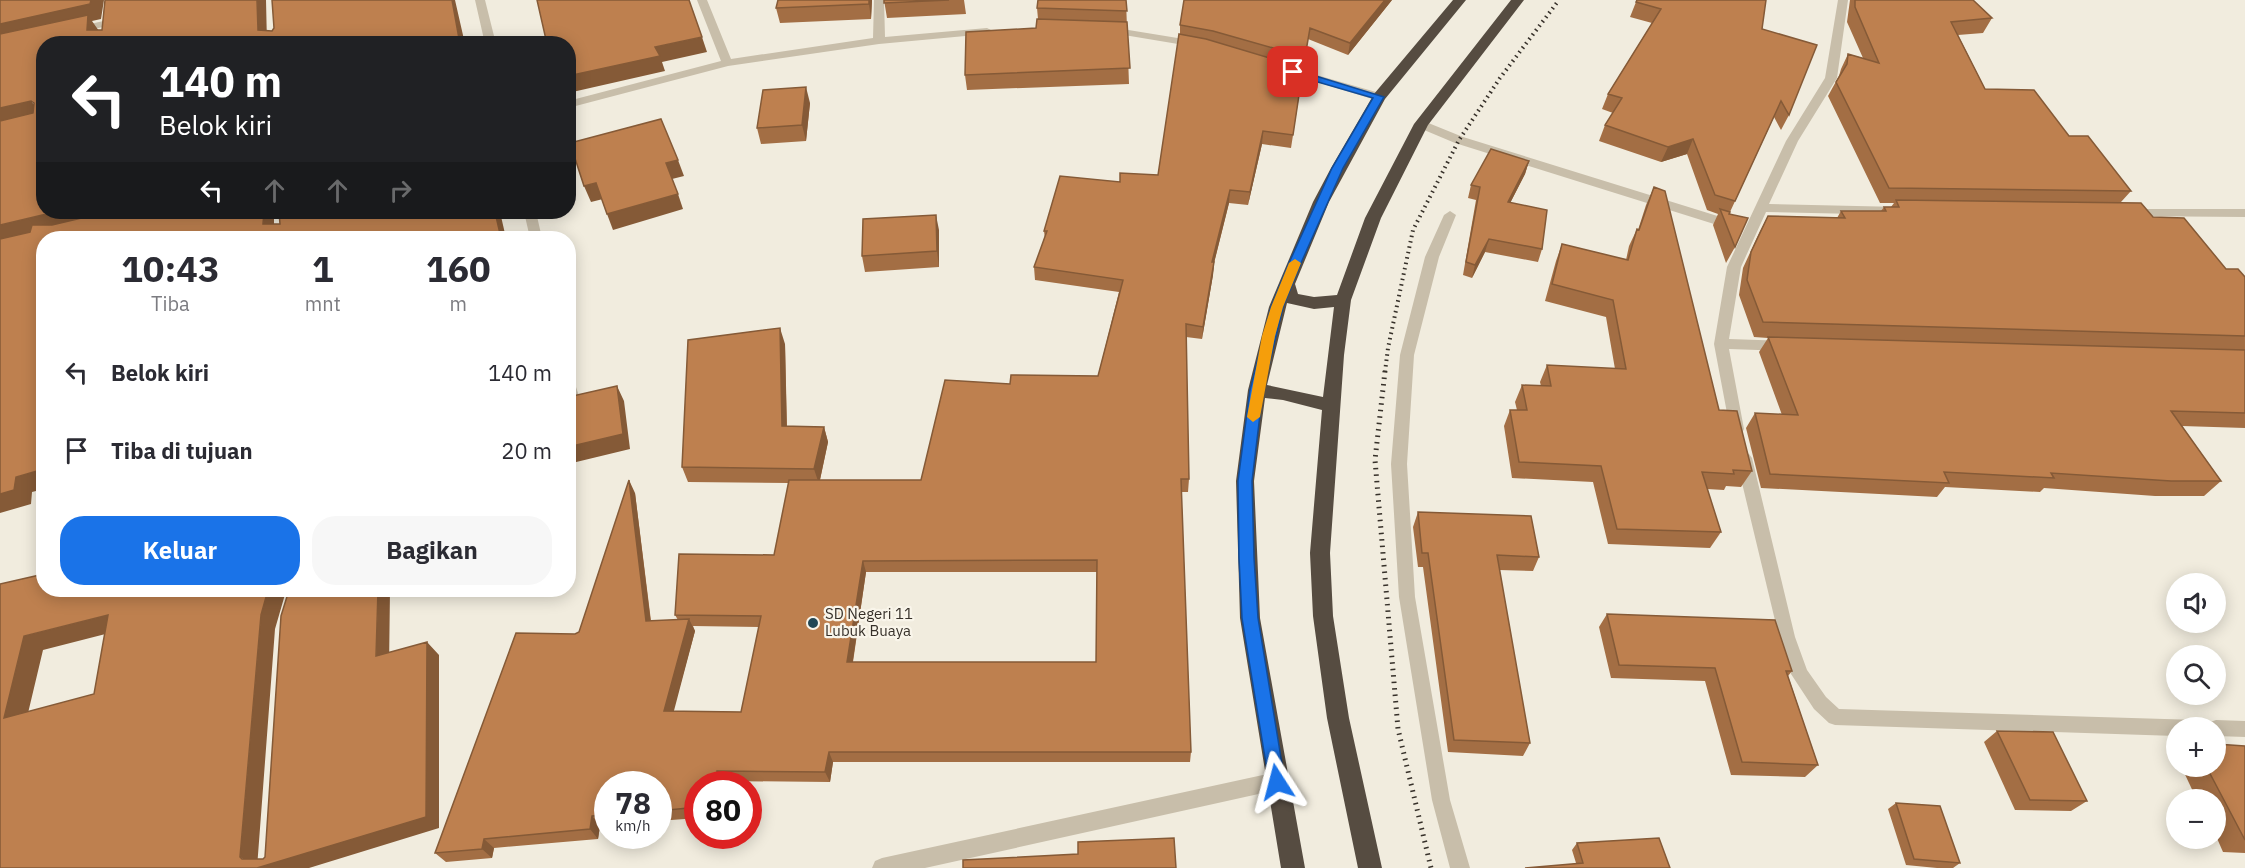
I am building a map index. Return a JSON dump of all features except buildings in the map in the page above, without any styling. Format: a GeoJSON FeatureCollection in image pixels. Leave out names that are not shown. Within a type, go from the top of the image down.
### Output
{"type":"FeatureCollection","features":[{"type":"Feature","properties":{"kind":"highway"},"geometry":{"type":"LineString","coordinates":[[1293,868],[1250,618],[1245,481],[1257,390],[1269,336],[1287,284],[1329,185],[1379,97],[1460,0]]}},
{"type":"Feature","properties":{"kind":"highway"},"geometry":{"type":"LineString","coordinates":[[1370,868],[1338,718],[1323,616],[1320,553],[1335,355],[1343,300],[1373,218],[1421,124],[1518,0]]}},
{"type":"Feature","properties":{"kind":"highway"},"geometry":{"type":"LineString","coordinates":[[1287,284],[1291,298],[1314,303],[1343,300]]}},
{"type":"Feature","properties":{"kind":"highway"},"geometry":{"type":"LineString","coordinates":[[1257,390],[1283,393],[1332,406]]}},
{"type":"Feature","properties":{"kind":"street"},"geometry":{"type":"LineString","coordinates":[[480,0],[489,36]]}},
{"type":"Feature","properties":{"kind":"street"},"geometry":{"type":"LineString","coordinates":[[702,0],[727,63]]}},
{"type":"Feature","properties":{"kind":"street"},"geometry":{"type":"LineString","coordinates":[[879,0],[879,41]]}},
{"type":"Feature","properties":{"kind":"street"},"geometry":{"type":"LineString","coordinates":[[1843,0],[1831,78],[1792,141],[1749,230],[1734,267],[1721,344],[1732,409],[1787,637],[1800,674],[1820,703],[1835,717],[2166,727]]}},
{"type":"Feature","properties":{"kind":"street"},"geometry":{"type":"LineString","coordinates":[[63,33],[108,23]]}},
{"type":"Feature","properties":{"kind":"street"},"geometry":{"type":"LineString","coordinates":[[1097,30],[1120,31],[1208,47]]}},
{"type":"Feature","properties":{"kind":"street"},"geometry":{"type":"LineString","coordinates":[[576,103],[727,63],[879,41],[996,31]]}},
{"type":"Feature","properties":{"kind":"street"},"geometry":{"type":"LineString","coordinates":[[1276,67],[1379,97]]}},
{"type":"Feature","properties":{"kind":"street"},"geometry":{"type":"LineString","coordinates":[[1421,124],[1459,140],[1749,230]]}},
{"type":"Feature","properties":{"kind":"street"},"geometry":{"type":"LineString","coordinates":[[1760,208],[1910,211]]}},
{"type":"Feature","properties":{"kind":"street"},"geometry":{"type":"LineString","coordinates":[[2118,213],[2245,213]]}},
{"type":"Feature","properties":{"kind":"street"},"geometry":{"type":"LineString","coordinates":[[1450,215],[1432,257],[1407,355],[1399,465],[1407,597],[1441,800],[1460,868]]}},
{"type":"Feature","properties":{"kind":"street"},"geometry":{"type":"LineString","coordinates":[[1721,344],[1804,346]]}},
{"type":"Feature","properties":{"kind":"street"},"geometry":{"type":"LineString","coordinates":[[2226,728],[2245,729]]}},
{"type":"Feature","properties":{"kind":"street"},"geometry":{"type":"LineString","coordinates":[[882,868],[1277,782]]}},
{"type":"Feature","properties":{"kind":"railway"},"geometry":{"type":"LineString","coordinates":[[1385,372],[1413,230],[1459,140],[1500,78],[1559,0]]}},
{"type":"Feature","properties":{"kind":"railway"},"geometry":{"type":"LineString","coordinates":[[1385,371],[1375,460],[1398,729],[1431,868]]}},
{"type":"Feature","properties":{"kind":"slow traffic"},"geometry":{"type":"LineString","coordinates":[[1253,417],[1269,336],[1277,307],[1295,263]]}},
{"type":"Feature","properties":{"kind":"place","name":"SD Negeri 11 Lubuk Buaya"},"geometry":{"type":"Point","coordinates":[813,623]}},
{"type":"Feature","properties":{"kind":"route"},"geometry":{"type":"LineString","coordinates":[[1277,782],[1250,618],[1245,481],[1257,390],[1277,307],[1295,263],[1321,202],[1351,142],[1379,97],[1293,72]]}}]}
